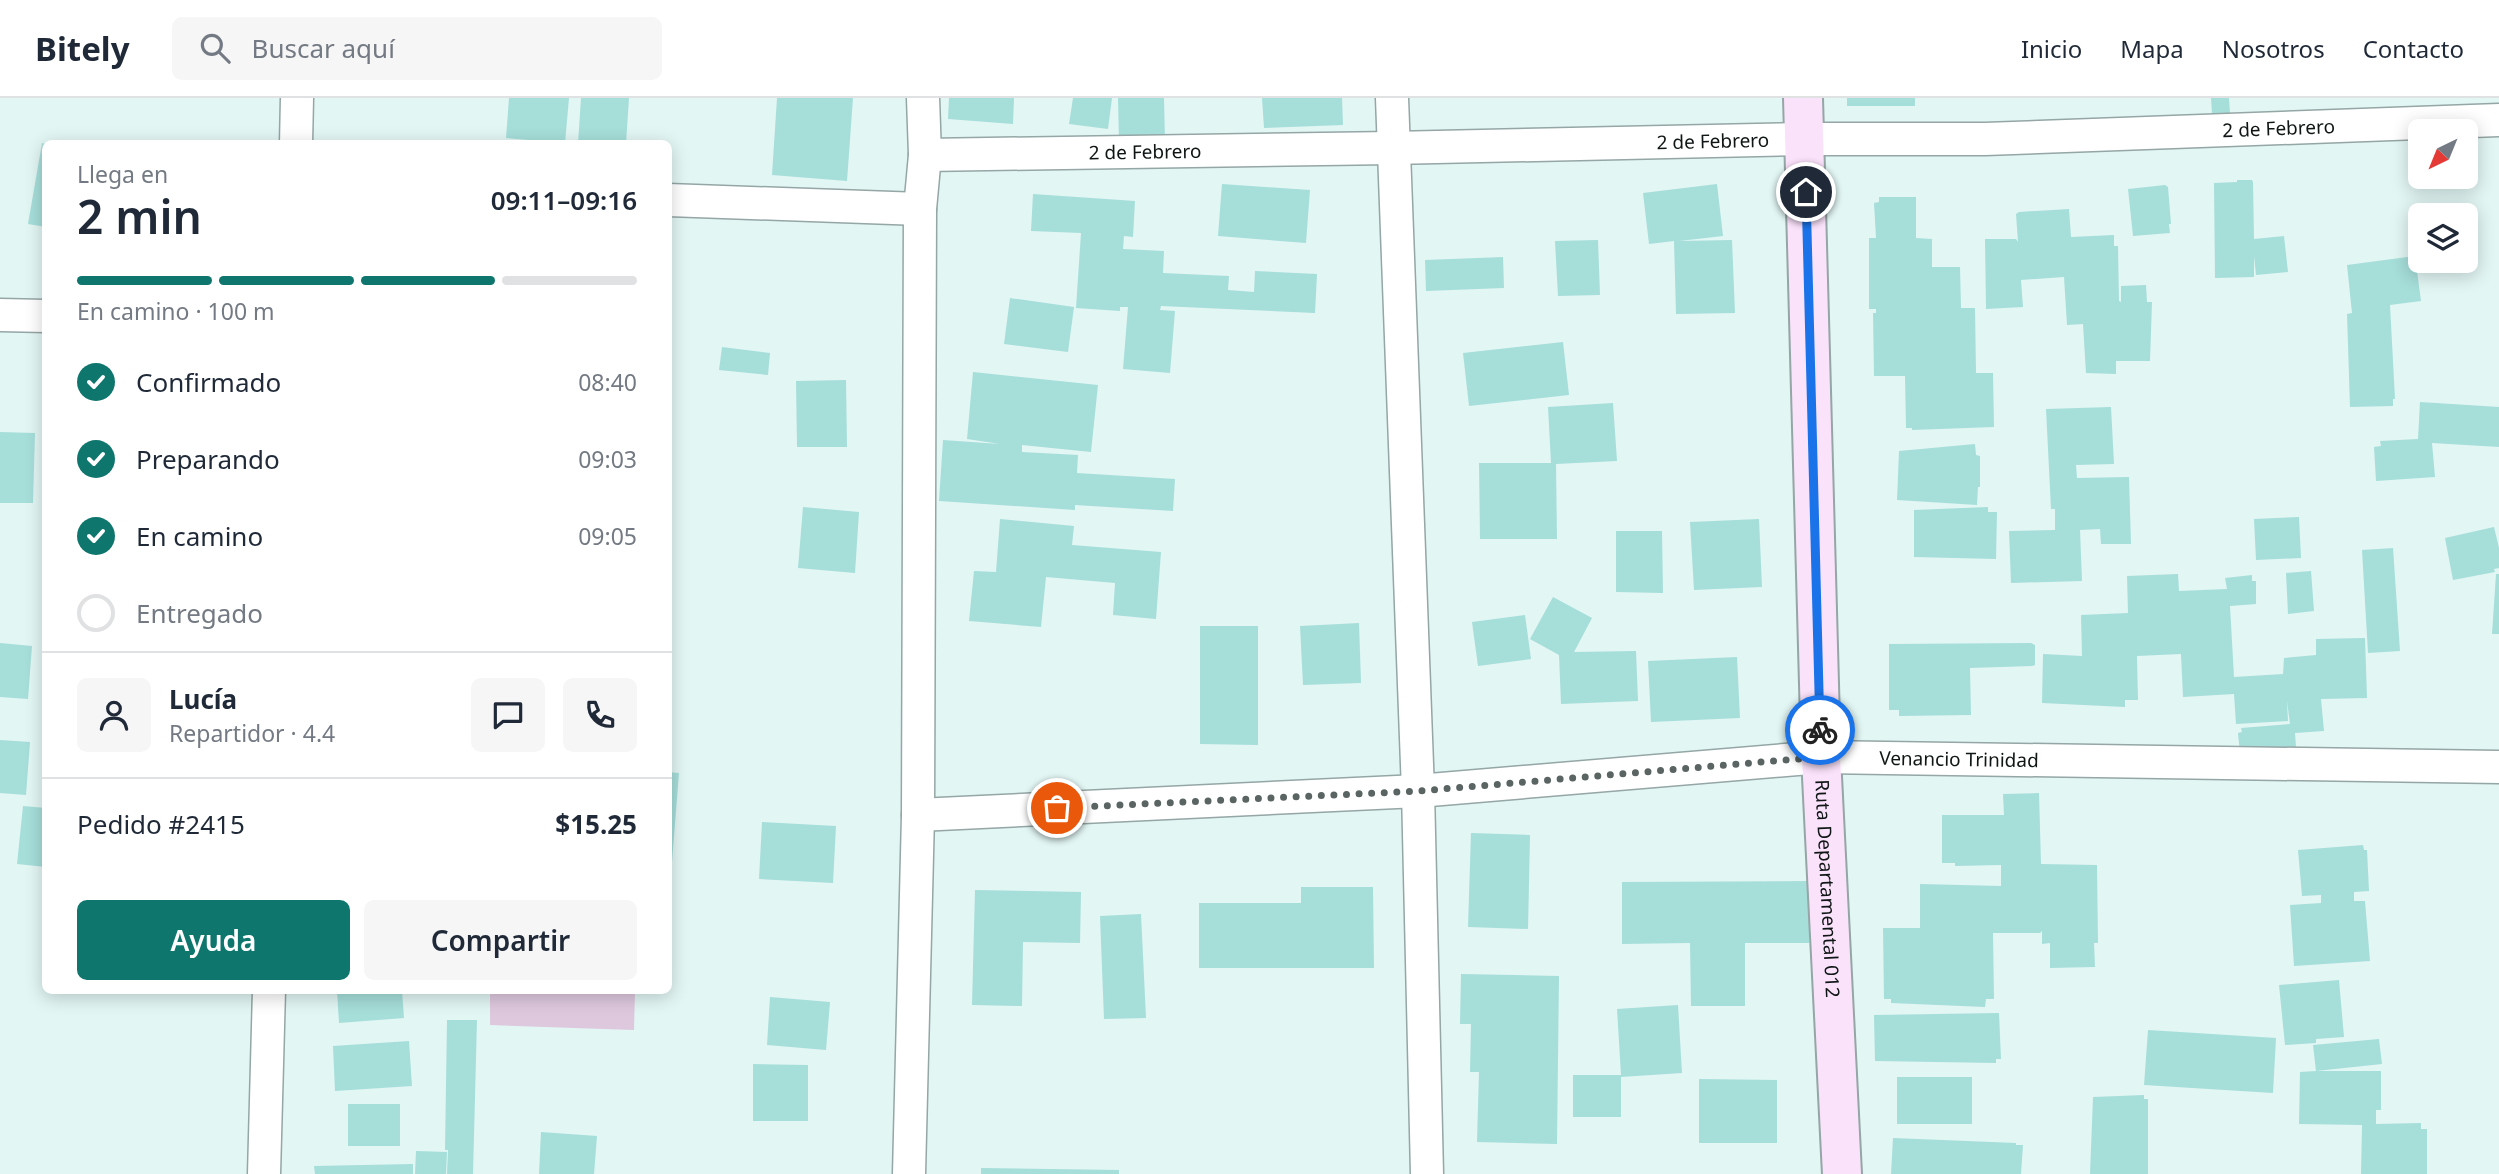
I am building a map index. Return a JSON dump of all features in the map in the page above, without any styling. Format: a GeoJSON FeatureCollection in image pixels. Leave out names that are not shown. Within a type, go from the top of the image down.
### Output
{"type":"FeatureCollection","features":[{"type":"Feature","properties":{"kind":"main road","name":"Ruta Departamental 012"},"geometry":{"type":"LineString","coordinates":[[1803,98],[1821,757],[1842,1174]]}},
{"type":"Feature","properties":{"kind":"street"},"geometry":{"type":"LineString","coordinates":[[296,140],[297,98]]}},
{"type":"Feature","properties":{"kind":"street"},"geometry":{"type":"LineString","coordinates":[[909,1174],[918,815],[920,208],[925,155],[923,98]]}},
{"type":"Feature","properties":{"kind":"street"},"geometry":{"type":"LineString","coordinates":[[1392,98],[1419,791],[1427,1174]]}},
{"type":"Feature","properties":{"kind":"street","name":"2 de Febrero"},"geometry":{"type":"LineString","coordinates":[[925,155],[1805,138],[1985,139],[2499,120]]}},
{"type":"Feature","properties":{"kind":"street"},"geometry":{"type":"LineString","coordinates":[[672,200],[920,208]]}},
{"type":"Feature","properties":{"kind":"street"},"geometry":{"type":"LineString","coordinates":[[0,315],[42,316]]}},
{"type":"Feature","properties":{"kind":"street","name":"Venancio Trinidad"},"geometry":{"type":"LineString","coordinates":[[918,815],[1419,791],[1821,757],[2499,767]]}},
{"type":"Feature","properties":{"kind":"street"},"geometry":{"type":"LineString","coordinates":[[264,1174],[269,994]]}},
{"type":"Feature","properties":{"kind":"shaded area"},"geometry":{"type":"Polygon","coordinates":[[[490,994],[635,994],[634,1030],[490,1025],[490,994]]]}},
{"type":"Feature","properties":{"kind":"building"},"geometry":{"type":"Polygon","coordinates":[[[509,98],[569,98],[565,140],[506,138],[509,98]]]}},
{"type":"Feature","properties":{"kind":"building"},"geometry":{"type":"Polygon","coordinates":[[[581,98],[629,98],[626,140],[578,140],[581,98]]]}},
{"type":"Feature","properties":{"kind":"building"},"geometry":{"type":"Polygon","coordinates":[[[777,98],[853,98],[847,181],[772,175],[777,98]]]}},
{"type":"Feature","properties":{"kind":"building"},"geometry":{"type":"Polygon","coordinates":[[[949,98],[1014,98],[1013,124],[948,119],[949,98]]]}},
{"type":"Feature","properties":{"kind":"building"},"geometry":{"type":"Polygon","coordinates":[[[1073,98],[1112,98],[1108,129],[1069,124],[1073,98]]]}},
{"type":"Feature","properties":{"kind":"building"},"geometry":{"type":"Polygon","coordinates":[[[1118,98],[1164,98],[1165,142],[1119,142],[1118,98]]]}},
{"type":"Feature","properties":{"kind":"building"},"geometry":{"type":"Polygon","coordinates":[[[1262,98],[1342,98],[1343,125],[1264,128],[1262,98]]]}},
{"type":"Feature","properties":{"kind":"building"},"geometry":{"type":"Polygon","coordinates":[[[1847,98],[1915,98],[1915,106],[1847,106],[1847,98]]]}},
{"type":"Feature","properties":{"kind":"building"},"geometry":{"type":"Polygon","coordinates":[[[2211,98],[2229,98],[2230,113],[2212,114],[2211,98]]]}},
{"type":"Feature","properties":{"kind":"building"},"geometry":{"type":"Polygon","coordinates":[[[42,143],[42,226],[28,224],[42,143]]]}},
{"type":"Feature","properties":{"kind":"building"},"geometry":{"type":"Polygon","coordinates":[[[2237,180],[2253,182],[2254,239],[2284,236],[2288,272],[2256,275],[2254,256],[2254,277],[2215,278],[2214,183],[2237,180]]]}},
{"type":"Feature","properties":{"kind":"building"},"geometry":{"type":"Polygon","coordinates":[[[1222,184],[1310,190],[1306,243],[1218,236],[1222,184]]]}},
{"type":"Feature","properties":{"kind":"building"},"geometry":{"type":"Polygon","coordinates":[[[1717,184],[1723,236],[1679,241],[1732,240],[1735,313],[1676,314],[1674,241],[1649,244],[1643,193],[1717,184]]]}},
{"type":"Feature","properties":{"kind":"building"},"geometry":{"type":"Polygon","coordinates":[[[2165,185],[2168,187],[2170,233],[2133,236],[2128,189],[2165,185]]]}},
{"type":"Feature","properties":{"kind":"building"},"geometry":{"type":"Polygon","coordinates":[[[1033,194],[1135,201],[1133,237],[1124,236],[1123,249],[1164,251],[1163,273],[1229,276],[1228,290],[1254,292],[1255,271],[1317,274],[1315,313],[1161,306],[1160,310],[1175,311],[1170,373],[1123,369],[1128,307],[1120,307],[1120,311],[1076,308],[1081,233],[1031,231],[1033,194]]]}},
{"type":"Feature","properties":{"kind":"building"},"geometry":{"type":"Polygon","coordinates":[[[1879,197],[1916,197],[1916,238],[1932,239],[1932,267],[1960,267],[1961,308],[1975,308],[1976,373],[1993,373],[1994,427],[1906,428],[1905,376],[1874,376],[1873,313],[1876,313],[1876,309],[1869,309],[1869,238],[1876,238],[1874,203],[1879,202],[1879,197]]]}},
{"type":"Feature","properties":{"kind":"building"},"geometry":{"type":"Polygon","coordinates":[[[2069,209],[2071,237],[2114,235],[2114,246],[2118,246],[2119,301],[2121,302],[2121,286],[2146,285],[2147,302],[2152,302],[2150,361],[2116,361],[2116,374],[2086,373],[2083,324],[2067,325],[2064,277],[2021,280],[2023,307],[1986,309],[1985,239],[2016,239],[2018,242],[2016,214],[2019,212],[2069,209]]]}},
{"type":"Feature","properties":{"kind":"building"},"geometry":{"type":"Polygon","coordinates":[[[1598,240],[1600,295],[1558,296],[1555,241],[1598,240]]]}},
{"type":"Feature","properties":{"kind":"building"},"geometry":{"type":"Polygon","coordinates":[[[1503,257],[1504,288],[1426,291],[1425,260],[1503,257]]]}},
{"type":"Feature","properties":{"kind":"building"},"geometry":{"type":"Polygon","coordinates":[[[2408,257],[2408,273],[2417,273],[2421,301],[2390,305],[2395,399],[2393,406],[2350,407],[2347,314],[2352,313],[2347,265],[2408,257]]]}},
{"type":"Feature","properties":{"kind":"building"},"geometry":{"type":"Polygon","coordinates":[[[1010,298],[1074,307],[1068,352],[1004,344],[1010,298]]]}},
{"type":"Feature","properties":{"kind":"building"},"geometry":{"type":"Polygon","coordinates":[[[1563,342],[1569,395],[1469,406],[1463,353],[1563,342]]]}},
{"type":"Feature","properties":{"kind":"building"},"geometry":{"type":"Polygon","coordinates":[[[722,347],[770,353],[768,375],[719,370],[722,347]]]}},
{"type":"Feature","properties":{"kind":"building"},"geometry":{"type":"Polygon","coordinates":[[[973,372],[1098,385],[1091,452],[1022,445],[1022,452],[1078,455],[1077,473],[1175,479],[1173,511],[1075,505],[1075,510],[939,501],[943,440],[1000,444],[967,439],[973,372]]]}},
{"type":"Feature","properties":{"kind":"building"},"geometry":{"type":"Polygon","coordinates":[[[846,380],[847,447],[797,447],[796,381],[846,380]]]}},
{"type":"Feature","properties":{"kind":"building"},"geometry":{"type":"Polygon","coordinates":[[[2420,402],[2499,407],[2499,447],[2432,443],[2435,477],[2376,481],[2374,447],[2381,446],[2380,441],[2418,439],[2420,402]]]}},
{"type":"Feature","properties":{"kind":"building"},"geometry":{"type":"Polygon","coordinates":[[[1613,403],[1617,461],[1556,464],[1557,539],[1480,539],[1479,463],[1551,463],[1548,407],[1613,403]]]}},
{"type":"Feature","properties":{"kind":"building"},"geometry":{"type":"Polygon","coordinates":[[[2111,407],[2114,464],[2076,465],[2077,478],[2129,477],[2131,544],[2101,544],[2100,529],[2080,530],[2082,581],[2011,583],[2009,531],[2055,530],[2055,509],[2051,509],[2046,409],[2111,407]]]}},
{"type":"Feature","properties":{"kind":"building"},"geometry":{"type":"Polygon","coordinates":[[[0,432],[35,433],[33,503],[0,503],[0,432]]]}},
{"type":"Feature","properties":{"kind":"building"},"geometry":{"type":"Polygon","coordinates":[[[1975,444],[1976,455],[1980,456],[1977,505],[1897,500],[1899,451],[1975,444]]]}},
{"type":"Feature","properties":{"kind":"building"},"geometry":{"type":"Polygon","coordinates":[[[803,507],[859,512],[855,573],[798,568],[803,507]]]}},
{"type":"Feature","properties":{"kind":"building"},"geometry":{"type":"Polygon","coordinates":[[[1988,507],[1988,512],[1997,512],[1996,559],[1914,557],[1914,510],[1988,507]]]}},
{"type":"Feature","properties":{"kind":"building"},"geometry":{"type":"Polygon","coordinates":[[[2299,517],[2301,558],[2256,560],[2254,519],[2299,517]]]}},
{"type":"Feature","properties":{"kind":"building"},"geometry":{"type":"Polygon","coordinates":[[[1000,519],[1074,526],[1072,545],[1161,552],[1156,619],[1113,615],[1115,583],[1046,577],[1041,627],[969,621],[974,571],[996,572],[1000,519]]]}},
{"type":"Feature","properties":{"kind":"building"},"geometry":{"type":"Polygon","coordinates":[[[1759,519],[1762,587],[1694,590],[1690,522],[1759,519]]]}},
{"type":"Feature","properties":{"kind":"building"},"geometry":{"type":"Polygon","coordinates":[[[2494,527],[2499,548],[2499,568],[2494,569],[2495,572],[2453,580],[2445,538],[2494,527]]]}},
{"type":"Feature","properties":{"kind":"building"},"geometry":{"type":"Polygon","coordinates":[[[1616,531],[1662,531],[1663,593],[1616,592],[1616,531]]]}},
{"type":"Feature","properties":{"kind":"building"},"geometry":{"type":"Polygon","coordinates":[[[2393,548],[2400,651],[2368,653],[2362,550],[2393,548]]]}},
{"type":"Feature","properties":{"kind":"building"},"geometry":{"type":"Polygon","coordinates":[[[2311,571],[2314,611],[2288,614],[2286,573],[2311,571]]]}},
{"type":"Feature","properties":{"kind":"building"},"geometry":{"type":"Polygon","coordinates":[[[2178,574],[2179,591],[2227,589],[2225,578],[2252,575],[2252,581],[2256,581],[2256,604],[2230,606],[2234,677],[2283,674],[2284,658],[2316,655],[2316,639],[2365,638],[2367,698],[2321,699],[2324,731],[2295,733],[2296,747],[2293,749],[2240,754],[2238,733],[2242,732],[2241,728],[2290,724],[2287,701],[2288,721],[2236,724],[2234,694],[2183,697],[2181,654],[2137,656],[2138,700],[2125,700],[2125,707],[2042,703],[2043,654],[2082,656],[2081,615],[2128,613],[2127,576],[2178,574]]]}},
{"type":"Feature","properties":{"kind":"building"},"geometry":{"type":"Polygon","coordinates":[[[2496,574],[2499,574],[2499,634],[2492,634],[2496,574]]]}},
{"type":"Feature","properties":{"kind":"building"},"geometry":{"type":"Polygon","coordinates":[[[1553,597],[1592,618],[1574,652],[1636,651],[1638,701],[1561,704],[1559,655],[1530,639],[1553,597]]]}},
{"type":"Feature","properties":{"kind":"building"},"geometry":{"type":"Polygon","coordinates":[[[1525,615],[1531,659],[1478,666],[1472,622],[1525,615]]]}},
{"type":"Feature","properties":{"kind":"building"},"geometry":{"type":"Polygon","coordinates":[[[1359,623],[1361,683],[1303,685],[1300,626],[1359,623]]]}},
{"type":"Feature","properties":{"kind":"building"},"geometry":{"type":"Polygon","coordinates":[[[1200,626],[1258,626],[1258,745],[1200,744],[1200,626]]]}},
{"type":"Feature","properties":{"kind":"building"},"geometry":{"type":"Polygon","coordinates":[[[0,643],[32,646],[28,699],[0,697],[0,643]]]}},
{"type":"Feature","properties":{"kind":"building"},"geometry":{"type":"Polygon","coordinates":[[[1889,644],[2035,645],[2035,665],[1970,668],[1971,715],[1899,716],[1899,710],[1889,710],[1889,644]]]}},
{"type":"Feature","properties":{"kind":"building"},"geometry":{"type":"Polygon","coordinates":[[[1737,657],[1740,718],[1651,722],[1648,661],[1737,657]]]}},
{"type":"Feature","properties":{"kind":"building"},"geometry":{"type":"Polygon","coordinates":[[[0,740],[30,742],[26,795],[0,793],[0,740]]]}},
{"type":"Feature","properties":{"kind":"building"},"geometry":{"type":"Polygon","coordinates":[[[672,772],[679,773],[672,862],[672,772]]]}},
{"type":"Feature","properties":{"kind":"building"},"geometry":{"type":"Polygon","coordinates":[[[2039,793],[2041,864],[2097,865],[2098,943],[2094,943],[2095,967],[2050,968],[2050,943],[2042,944],[2042,931],[1993,933],[1994,999],[1986,999],[1985,1007],[1891,1003],[1891,999],[1884,999],[1883,928],[1920,928],[1920,884],[2001,886],[2001,865],[1955,866],[1955,863],[1942,863],[1942,815],[2004,815],[2003,794],[2039,793]]]}},
{"type":"Feature","properties":{"kind":"building"},"geometry":{"type":"Polygon","coordinates":[[[23,806],[42,808],[42,867],[17,864],[23,806]]]}},
{"type":"Feature","properties":{"kind":"building"},"geometry":{"type":"Polygon","coordinates":[[[762,822],[836,826],[833,883],[759,879],[762,822]]]}},
{"type":"Feature","properties":{"kind":"building"},"geometry":{"type":"Polygon","coordinates":[[[1471,833],[1530,835],[1528,929],[1468,927],[1471,833]]]}},
{"type":"Feature","properties":{"kind":"building"},"geometry":{"type":"Polygon","coordinates":[[[2363,845],[2364,850],[2367,850],[2369,891],[2354,892],[2354,901],[2365,901],[2370,961],[2294,966],[2290,905],[2321,903],[2321,895],[2302,896],[2298,850],[2363,845]]]}},
{"type":"Feature","properties":{"kind":"building"},"geometry":{"type":"Polygon","coordinates":[[[1809,881],[1809,943],[1745,943],[1745,1006],[1691,1006],[1690,943],[1622,944],[1622,882],[1809,881]]]}},
{"type":"Feature","properties":{"kind":"building"},"geometry":{"type":"Polygon","coordinates":[[[1301,887],[1373,887],[1374,968],[1199,968],[1199,903],[1301,903],[1301,887]]]}},
{"type":"Feature","properties":{"kind":"building"},"geometry":{"type":"Polygon","coordinates":[[[975,890],[1081,892],[1080,943],[1023,942],[1022,1006],[972,1005],[975,890]]]}},
{"type":"Feature","properties":{"kind":"building"},"geometry":{"type":"Polygon","coordinates":[[[1141,914],[1146,1018],[1104,1019],[1100,916],[1141,914]]]}},
{"type":"Feature","properties":{"kind":"building"},"geometry":{"type":"Polygon","coordinates":[[[1461,974],[1559,976],[1557,1144],[1477,1142],[1479,1072],[1470,1072],[1471,1024],[1460,1024],[1461,974]]]}},
{"type":"Feature","properties":{"kind":"building"},"geometry":{"type":"Polygon","coordinates":[[[2339,980],[2344,1037],[2316,1039],[2316,1043],[2285,1045],[2279,985],[2339,980]]]}},
{"type":"Feature","properties":{"kind":"building"},"geometry":{"type":"Polygon","coordinates":[[[337,994],[402,994],[404,1018],[339,1023],[337,994]]]}},
{"type":"Feature","properties":{"kind":"building"},"geometry":{"type":"Polygon","coordinates":[[[770,997],[830,1002],[826,1050],[767,1045],[770,997]]]}},
{"type":"Feature","properties":{"kind":"building"},"geometry":{"type":"Polygon","coordinates":[[[1678,1005],[1682,1073],[1621,1077],[1621,1117],[1573,1117],[1573,1075],[1621,1075],[1617,1009],[1678,1005]]]}},
{"type":"Feature","properties":{"kind":"building"},"geometry":{"type":"Polygon","coordinates":[[[1999,1013],[2001,1059],[1996,1059],[1996,1063],[1875,1061],[1874,1015],[1999,1013]]]}},
{"type":"Feature","properties":{"kind":"building"},"geometry":{"type":"Polygon","coordinates":[[[447,1020],[477,1020],[473,1174],[447,1174],[447,1020]]]}},
{"type":"Feature","properties":{"kind":"building"},"geometry":{"type":"Polygon","coordinates":[[[2148,1030],[2276,1038],[2273,1093],[2144,1085],[2148,1030]]]}},
{"type":"Feature","properties":{"kind":"building"},"geometry":{"type":"Polygon","coordinates":[[[2379,1039],[2382,1064],[2316,1071],[2313,1045],[2379,1039]]]}},
{"type":"Feature","properties":{"kind":"building"},"geometry":{"type":"Polygon","coordinates":[[[409,1041],[412,1086],[335,1091],[333,1046],[409,1041]]]}},
{"type":"Feature","properties":{"kind":"building"},"geometry":{"type":"Polygon","coordinates":[[[753,1064],[808,1065],[808,1121],[753,1121],[753,1064]]]}},
{"type":"Feature","properties":{"kind":"building"},"geometry":{"type":"Polygon","coordinates":[[[2381,1071],[2381,1110],[2376,1110],[2376,1124],[2421,1123],[2421,1129],[2427,1129],[2427,1174],[2361,1174],[2362,1125],[2299,1124],[2300,1072],[2381,1071]]]}},
{"type":"Feature","properties":{"kind":"building"},"geometry":{"type":"Polygon","coordinates":[[[1897,1077],[1972,1077],[1972,1124],[1897,1124],[1897,1077]]]}},
{"type":"Feature","properties":{"kind":"building"},"geometry":{"type":"Polygon","coordinates":[[[1699,1079],[1777,1080],[1777,1143],[1699,1143],[1699,1079]]]}},
{"type":"Feature","properties":{"kind":"building"},"geometry":{"type":"Polygon","coordinates":[[[2144,1095],[2144,1099],[2148,1099],[2148,1174],[2090,1174],[2093,1097],[2144,1095]]]}},
{"type":"Feature","properties":{"kind":"building"},"geometry":{"type":"Polygon","coordinates":[[[348,1104],[400,1104],[400,1146],[348,1146],[348,1104]]]}},
{"type":"Feature","properties":{"kind":"building"},"geometry":{"type":"Polygon","coordinates":[[[541,1132],[597,1136],[594,1174],[539,1174],[541,1132]]]}},
{"type":"Feature","properties":{"kind":"building"},"geometry":{"type":"Polygon","coordinates":[[[1893,1138],[2016,1143],[2023,1145],[2021,1174],[1891,1174],[1893,1138]]]}},
{"type":"Feature","properties":{"kind":"building"},"geometry":{"type":"Polygon","coordinates":[[[416,1151],[447,1152],[446,1174],[415,1174],[416,1151]]]}},
{"type":"Feature","properties":{"kind":"building"},"geometry":{"type":"Polygon","coordinates":[[[413,1164],[413,1174],[315,1174],[314,1166],[413,1164]]]}},
{"type":"Feature","properties":{"kind":"building"},"geometry":{"type":"Polygon","coordinates":[[[981,1168],[1119,1170],[1119,1174],[981,1174],[981,1168]]]}},
{"type":"Feature","properties":{"kind":"way so far"},"geometry":{"type":"LineString","coordinates":[[1057,808],[1419,791],[1821,757],[1820,730]]}},
{"type":"Feature","properties":{"kind":"route"},"geometry":{"type":"LineString","coordinates":[[1806,192],[1820,730]]}}]}
